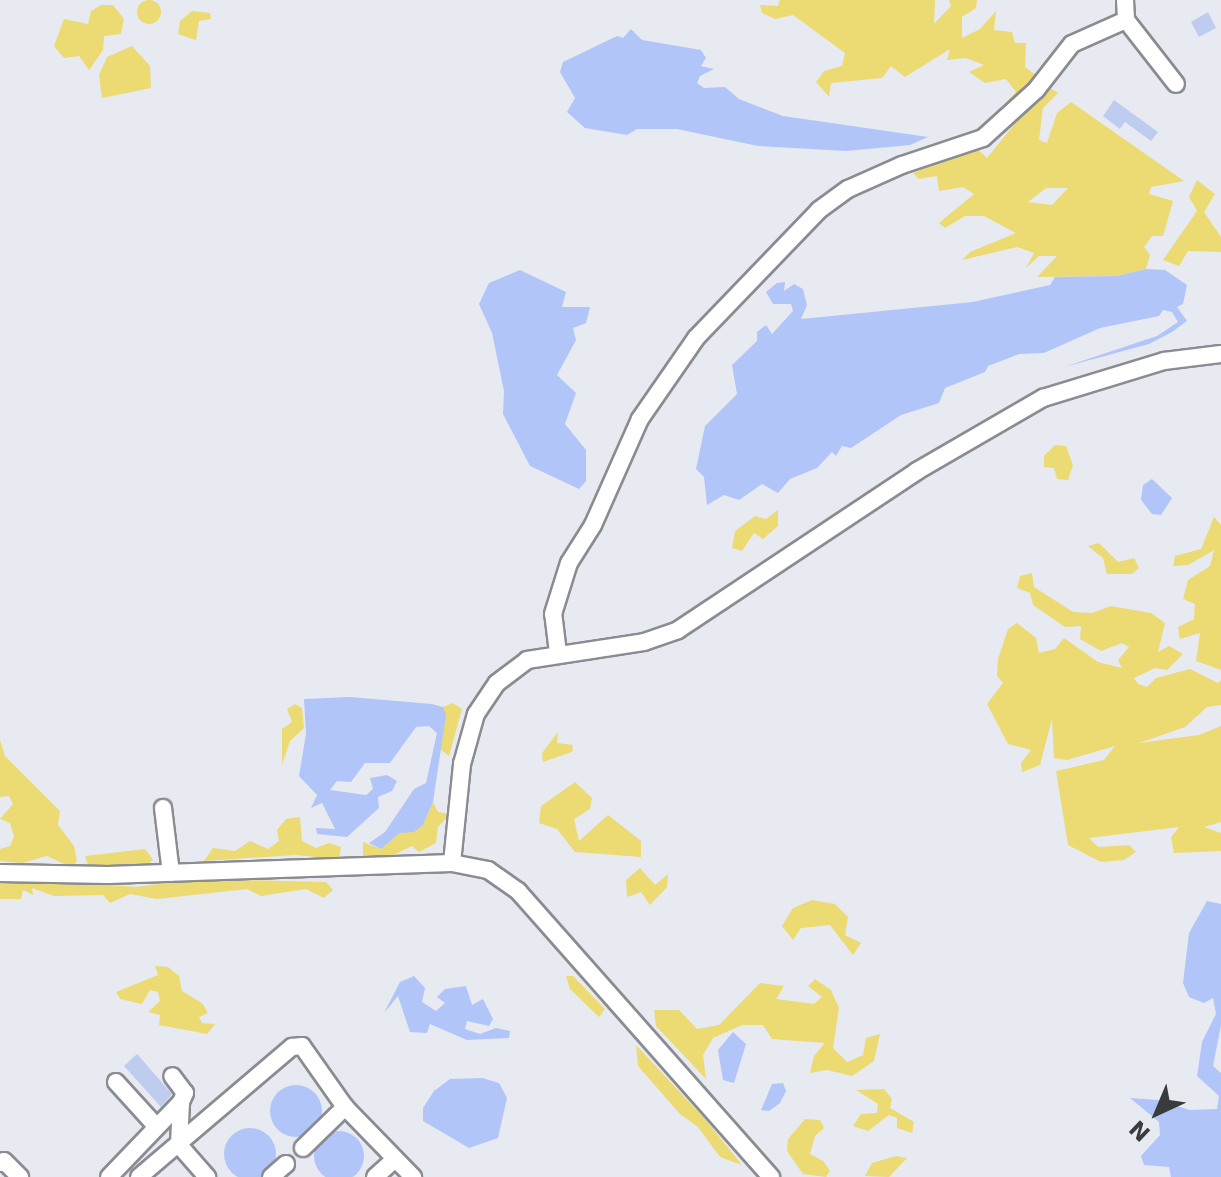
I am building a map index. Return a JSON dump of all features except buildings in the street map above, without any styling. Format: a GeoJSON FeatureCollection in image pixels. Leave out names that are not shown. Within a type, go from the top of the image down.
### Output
{"type":"FeatureCollection","features":[{"type":"Feature","properties":{"kind":"street"},"geometry":{"type":"LineString","coordinates":[[1125,0],[1126,20],[1176,84]]}},
{"type":"Feature","properties":{"kind":"street"},"geometry":{"type":"LineString","coordinates":[[558,653],[553,614],[569,563],[593,525],[640,419],[696,338],[819,210],[848,189],[902,165],[983,138],[1036,90],[1072,44],[1126,20]]}},
{"type":"Feature","properties":{"kind":"street"},"geometry":{"type":"LineString","coordinates":[[452,863],[462,764],[476,714],[497,683],[527,660],[644,642],[678,630],[917,471],[1043,398],[1164,361],[1221,354]]}},
{"type":"Feature","properties":{"kind":"street"},"geometry":{"type":"LineString","coordinates":[[163,808],[171,873]]}},
{"type":"Feature","properties":{"kind":"street"},"geometry":{"type":"LineString","coordinates":[[0,873],[171,873],[452,863],[488,870],[518,891],[771,1177]]}},
{"type":"Feature","properties":{"kind":"street"},"geometry":{"type":"LineString","coordinates":[[139,1177],[292,1047],[302,1046],[345,1107],[413,1177]]}},
{"type":"Feature","properties":{"kind":"street"},"geometry":{"type":"LineString","coordinates":[[172,1076],[185,1093],[181,1102],[179,1145],[207,1177]]}},
{"type":"Feature","properties":{"kind":"street"},"geometry":{"type":"LineString","coordinates":[[116,1082],[155,1125]]}},
{"type":"Feature","properties":{"kind":"street"},"geometry":{"type":"LineString","coordinates":[[109,1177],[155,1125],[181,1102]]}},
{"type":"Feature","properties":{"kind":"street"},"geometry":{"type":"LineString","coordinates":[[303,1148],[345,1107]]}},
{"type":"Feature","properties":{"kind":"street"},"geometry":{"type":"LineString","coordinates":[[375,1177],[394,1160]]}},
{"type":"Feature","properties":{"kind":"street"},"geometry":{"type":"LineString","coordinates":[[0,1163],[4,1161],[20,1177]]}},
{"type":"Feature","properties":{"kind":"street"},"geometry":{"type":"LineString","coordinates":[[271,1177],[286,1164]]}},
{"type":"Feature","properties":{"kind":"shaded area"},"geometry":{"type":"Polygon","coordinates":[[[149,0],[158,3],[161,12],[158,21],[149,24],[140,21],[137,12],[140,3],[149,0]]]}},
{"type":"Feature","properties":{"kind":"shaded area"},"geometry":{"type":"Polygon","coordinates":[[[780,0],[935,0],[934,24],[951,6],[949,0],[977,0],[976,8],[962,17],[962,38],[980,29],[996,11],[994,30],[1012,32],[1015,43],[1026,43],[1025,67],[1036,75],[1024,93],[987,124],[1016,92],[1006,79],[985,83],[969,72],[984,65],[966,58],[947,60],[950,49],[905,77],[891,66],[882,78],[831,83],[829,97],[816,82],[824,71],[842,66],[845,53],[793,15],[775,19],[762,13],[760,5],[778,6],[780,0]]]}},
{"type":"Feature","properties":{"kind":"shaded area"},"geometry":{"type":"Polygon","coordinates":[[[101,5],[113,5],[124,19],[121,34],[104,36],[103,50],[89,70],[79,56],[64,58],[54,46],[64,19],[88,24],[91,11],[101,5]]]}},
{"type":"Feature","properties":{"kind":"shaded area"},"geometry":{"type":"Polygon","coordinates":[[[192,11],[210,13],[211,19],[199,21],[196,40],[178,34],[180,21],[192,11]]]}},
{"type":"Feature","properties":{"kind":"shaded area"},"geometry":{"type":"Polygon","coordinates":[[[132,46],[150,66],[151,88],[102,98],[99,75],[107,57],[132,46]]]}},
{"type":"Feature","properties":{"kind":"shaded area"},"geometry":{"type":"Polygon","coordinates":[[[1046,85],[1058,93],[1043,108],[1039,140],[1047,143],[1057,113],[1071,102],[1184,181],[1151,187],[1149,194],[1173,201],[1163,236],[1152,236],[1144,247],[1150,255],[1146,269],[1117,276],[1037,277],[1057,256],[1039,256],[1026,268],[1034,253],[1017,247],[962,260],[970,252],[1016,233],[984,216],[965,216],[945,228],[939,223],[974,194],[963,187],[939,191],[937,176],[919,179],[913,173],[977,149],[987,158],[1046,85]],[[1046,188],[1028,202],[1052,205],[1068,188],[1046,188]]]}},
{"type":"Feature","properties":{"kind":"shaded area"},"geometry":{"type":"Polygon","coordinates":[[[1197,180],[1215,194],[1204,212],[1221,237],[1221,252],[1188,251],[1179,266],[1163,260],[1197,211],[1189,197],[1197,180]]]}},
{"type":"Feature","properties":{"kind":"shaded area"},"geometry":{"type":"Polygon","coordinates":[[[1055,445],[1066,446],[1073,465],[1068,480],[1057,479],[1054,468],[1044,467],[1044,456],[1055,445]]]}},
{"type":"Feature","properties":{"kind":"shaded area"},"geometry":{"type":"Polygon","coordinates":[[[778,510],[778,526],[763,539],[754,533],[742,551],[732,548],[735,531],[755,516],[766,519],[778,510]]]}},
{"type":"Feature","properties":{"kind":"shaded area"},"geometry":{"type":"Polygon","coordinates":[[[1214,517],[1221,525],[1221,670],[1196,661],[1200,633],[1180,639],[1178,627],[1194,619],[1195,604],[1183,599],[1188,580],[1210,566],[1214,550],[1188,565],[1173,566],[1175,556],[1201,549],[1214,517]]]}},
{"type":"Feature","properties":{"kind":"shaded area"},"geometry":{"type":"Polygon","coordinates":[[[1099,543],[1118,562],[1134,558],[1139,568],[1132,574],[1107,574],[1103,558],[1088,546],[1099,543]]]}},
{"type":"Feature","properties":{"kind":"shaded area"},"geometry":{"type":"Polygon","coordinates":[[[1032,573],[1034,587],[1073,612],[1092,613],[1111,606],[1151,613],[1165,623],[1158,652],[1169,646],[1183,654],[1167,670],[1155,668],[1134,678],[1138,684],[1147,687],[1156,678],[1190,669],[1218,683],[1221,680],[1221,705],[1207,707],[1185,727],[1139,743],[1199,735],[1221,726],[1221,822],[1204,827],[1221,833],[1221,851],[1174,853],[1171,837],[1179,827],[1089,838],[1098,847],[1129,845],[1136,852],[1124,860],[1101,862],[1068,845],[1056,771],[1104,760],[1115,746],[1067,760],[1054,758],[1052,719],[1040,765],[1022,772],[1021,763],[1031,750],[1008,744],[987,704],[1003,683],[997,676],[998,659],[1008,629],[1017,623],[1036,638],[1039,653],[1055,649],[1064,638],[1098,662],[1122,668],[1118,660],[1129,647],[1122,643],[1101,651],[1080,639],[1081,626],[1065,627],[1033,605],[1030,593],[1017,588],[1020,576],[1032,573]]]}},
{"type":"Feature","properties":{"kind":"shaded area"},"geometry":{"type":"Polygon","coordinates":[[[453,703],[462,709],[449,756],[440,749],[443,707],[453,703]]]}},
{"type":"Feature","properties":{"kind":"shaded area"},"geometry":{"type":"Polygon","coordinates":[[[295,704],[302,708],[304,728],[290,741],[282,765],[282,729],[292,722],[287,709],[295,704]]]}},
{"type":"Feature","properties":{"kind":"shaded area"},"geometry":{"type":"Polygon","coordinates":[[[558,732],[557,743],[573,745],[572,752],[543,762],[542,753],[558,732]]]}},
{"type":"Feature","properties":{"kind":"shaded area"},"geometry":{"type":"Polygon","coordinates":[[[0,740],[5,756],[60,811],[58,825],[74,846],[77,861],[71,867],[47,856],[22,863],[0,861],[0,849],[10,846],[14,836],[10,823],[0,819],[13,804],[9,796],[0,797],[0,740]]]}},
{"type":"Feature","properties":{"kind":"shaded area"},"geometry":{"type":"Polygon","coordinates":[[[575,782],[592,798],[590,809],[574,819],[579,841],[608,815],[641,841],[641,857],[575,852],[557,829],[539,823],[541,806],[575,782]]]}},
{"type":"Feature","properties":{"kind":"shaded area"},"geometry":{"type":"Polygon","coordinates":[[[433,802],[438,812],[450,814],[438,827],[436,843],[419,852],[412,846],[382,861],[363,856],[363,842],[381,849],[400,833],[423,825],[433,802]]]}},
{"type":"Feature","properties":{"kind":"shaded area"},"geometry":{"type":"Polygon","coordinates":[[[300,817],[302,841],[316,848],[329,843],[341,847],[339,859],[295,855],[204,861],[213,848],[235,851],[250,841],[268,849],[279,841],[277,830],[286,819],[300,817]]]}},
{"type":"Feature","properties":{"kind":"shaded area"},"geometry":{"type":"Polygon","coordinates":[[[145,849],[153,860],[144,867],[88,865],[85,856],[145,849]]]}},
{"type":"Feature","properties":{"kind":"shaded area"},"geometry":{"type":"Polygon","coordinates":[[[640,868],[655,885],[668,874],[667,887],[650,905],[641,892],[627,897],[626,880],[640,868]]]}},
{"type":"Feature","properties":{"kind":"shaded area"},"geometry":{"type":"Polygon","coordinates":[[[35,879],[136,887],[196,879],[326,882],[333,890],[324,898],[306,889],[261,896],[247,889],[157,899],[130,894],[110,903],[103,895],[54,896],[32,888],[33,895],[23,890],[21,899],[0,899],[0,883],[35,879]]]}},
{"type":"Feature","properties":{"kind":"shaded area"},"geometry":{"type":"Polygon","coordinates":[[[812,900],[835,904],[848,917],[845,935],[861,943],[853,955],[830,925],[801,928],[793,940],[782,926],[793,908],[812,900]]]}},
{"type":"Feature","properties":{"kind":"shaded area"},"geometry":{"type":"Polygon","coordinates":[[[155,966],[168,967],[179,976],[182,991],[202,1003],[208,1013],[199,1017],[202,1023],[215,1024],[207,1034],[159,1025],[160,1015],[148,1012],[160,1001],[158,992],[150,990],[142,1004],[120,999],[116,992],[158,975],[155,966]]]}},
{"type":"Feature","properties":{"kind":"shaded area"},"geometry":{"type":"Polygon","coordinates":[[[566,976],[573,976],[605,1009],[599,1017],[570,989],[566,976]]]}},
{"type":"Feature","properties":{"kind":"shaded area"},"geometry":{"type":"Polygon","coordinates":[[[815,979],[831,990],[839,1008],[833,1048],[847,1062],[863,1055],[866,1038],[880,1034],[874,1061],[852,1076],[827,1070],[810,1073],[814,1056],[825,1043],[772,1039],[763,1025],[742,1025],[713,1038],[703,1055],[706,1079],[656,1026],[654,1010],[679,1010],[697,1029],[719,1025],[760,983],[784,986],[776,999],[814,1004],[822,997],[808,986],[815,979]]]}},
{"type":"Feature","properties":{"kind":"shaded area"},"geometry":{"type":"Polygon","coordinates":[[[636,1045],[705,1119],[742,1165],[720,1157],[698,1127],[680,1114],[638,1066],[636,1045]]]}},
{"type":"Feature","properties":{"kind":"shaded area"},"geometry":{"type":"Polygon","coordinates":[[[884,1089],[892,1099],[890,1108],[914,1122],[912,1133],[897,1128],[897,1118],[889,1115],[868,1131],[853,1126],[861,1114],[877,1113],[878,1104],[856,1090],[884,1089]]]}},
{"type":"Feature","properties":{"kind":"shaded area"},"geometry":{"type":"Polygon","coordinates":[[[805,1119],[820,1120],[824,1128],[815,1136],[810,1154],[823,1161],[830,1171],[826,1177],[803,1174],[787,1151],[788,1139],[805,1119]]]}},
{"type":"Feature","properties":{"kind":"shaded area"},"geometry":{"type":"Polygon","coordinates":[[[896,1156],[907,1158],[889,1177],[865,1176],[872,1163],[896,1156]]]}},
{"type":"Feature","properties":{"kind":"water"},"geometry":{"type":"Polygon","coordinates":[[[631,29],[642,40],[701,50],[706,58],[701,66],[714,69],[700,76],[697,83],[704,88],[725,87],[739,99],[783,116],[928,137],[910,145],[846,151],[758,146],[677,129],[637,129],[627,135],[585,128],[567,112],[575,98],[560,72],[563,62],[617,36],[623,38],[631,29]]]}},
{"type":"Feature","properties":{"kind":"water"},"geometry":{"type":"Polygon","coordinates":[[[1146,269],[1165,270],[1187,285],[1183,304],[1177,307],[1187,321],[1172,332],[1149,344],[1064,367],[1157,336],[1178,322],[1172,312],[1163,310],[1159,316],[1100,328],[1044,353],[1019,354],[945,388],[939,403],[901,415],[851,448],[842,446],[836,456],[832,452],[817,468],[790,479],[778,493],[762,484],[739,500],[724,495],[707,505],[704,477],[696,469],[705,426],[737,394],[732,365],[757,341],[757,332],[766,325],[772,334],[793,311],[791,304],[773,304],[766,292],[777,283],[785,282],[784,291],[794,284],[803,289],[807,305],[801,319],[973,302],[1050,285],[1055,277],[1117,276],[1146,269]]]}},
{"type":"Feature","properties":{"kind":"water"},"geometry":{"type":"Polygon","coordinates":[[[520,270],[566,292],[562,307],[590,307],[586,323],[573,328],[576,340],[557,375],[576,393],[565,424],[586,450],[586,481],[579,489],[530,466],[503,414],[504,391],[492,333],[479,304],[489,283],[520,270]]]}},
{"type":"Feature","properties":{"kind":"water"},"geometry":{"type":"Polygon","coordinates":[[[1152,479],[1172,498],[1161,515],[1152,514],[1141,500],[1143,485],[1152,479]]]}},
{"type":"Feature","properties":{"kind":"water"},"geometry":{"type":"Polygon","coordinates":[[[350,697],[432,704],[443,707],[446,715],[433,802],[423,825],[414,832],[400,833],[381,849],[369,843],[385,832],[414,789],[426,783],[437,733],[429,726],[416,727],[390,763],[365,763],[351,782],[337,781],[330,790],[366,795],[373,789],[370,778],[387,775],[397,781],[392,791],[378,797],[379,808],[347,837],[317,834],[316,828],[335,829],[322,803],[311,808],[317,795],[299,776],[306,734],[304,699],[350,697]]]}},
{"type":"Feature","properties":{"kind":"water"},"geometry":{"type":"Polygon","coordinates":[[[1207,901],[1221,904],[1221,1025],[1213,1066],[1221,1073],[1221,1177],[1171,1177],[1169,1167],[1144,1165],[1141,1156],[1160,1135],[1159,1122],[1130,1098],[1158,1100],[1190,1110],[1217,1109],[1219,1096],[1197,1076],[1202,1042],[1216,1014],[1213,998],[1204,1003],[1189,997],[1183,983],[1189,933],[1207,901]]]}},
{"type":"Feature","properties":{"kind":"water"},"geometry":{"type":"Polygon","coordinates":[[[414,976],[425,988],[422,1002],[436,1011],[445,1003],[437,997],[445,989],[466,986],[472,1005],[483,999],[493,1019],[489,1026],[467,1021],[465,1029],[480,1034],[496,1028],[510,1031],[509,1038],[467,1040],[430,1024],[427,1033],[410,1032],[398,996],[384,1013],[400,982],[414,976]]]}},
{"type":"Feature","properties":{"kind":"water"},"geometry":{"type":"Polygon","coordinates":[[[733,1032],[746,1044],[734,1083],[723,1080],[718,1050],[733,1032]]]}},
{"type":"Feature","properties":{"kind":"water"},"geometry":{"type":"Polygon","coordinates":[[[482,1078],[499,1083],[507,1098],[498,1138],[469,1148],[423,1121],[423,1108],[434,1091],[450,1079],[482,1078]]]}},
{"type":"Feature","properties":{"kind":"water"},"geometry":{"type":"Polygon","coordinates":[[[783,1083],[786,1091],[780,1103],[769,1111],[761,1110],[772,1084],[783,1083]]]}},
{"type":"Feature","properties":{"kind":"water"},"geometry":{"type":"Polygon","coordinates":[[[296,1085],[314,1093],[322,1111],[314,1129],[296,1137],[278,1129],[270,1111],[278,1093],[296,1085]]]}},
{"type":"Feature","properties":{"kind":"water"},"geometry":{"type":"Polygon","coordinates":[[[250,1128],[268,1136],[276,1154],[268,1172],[250,1180],[232,1172],[224,1154],[232,1136],[250,1128]]]}},
{"type":"Feature","properties":{"kind":"water"},"geometry":{"type":"Polygon","coordinates":[[[339,1131],[357,1138],[364,1156],[357,1174],[339,1181],[321,1174],[314,1156],[321,1138],[339,1131]]]}}]}
